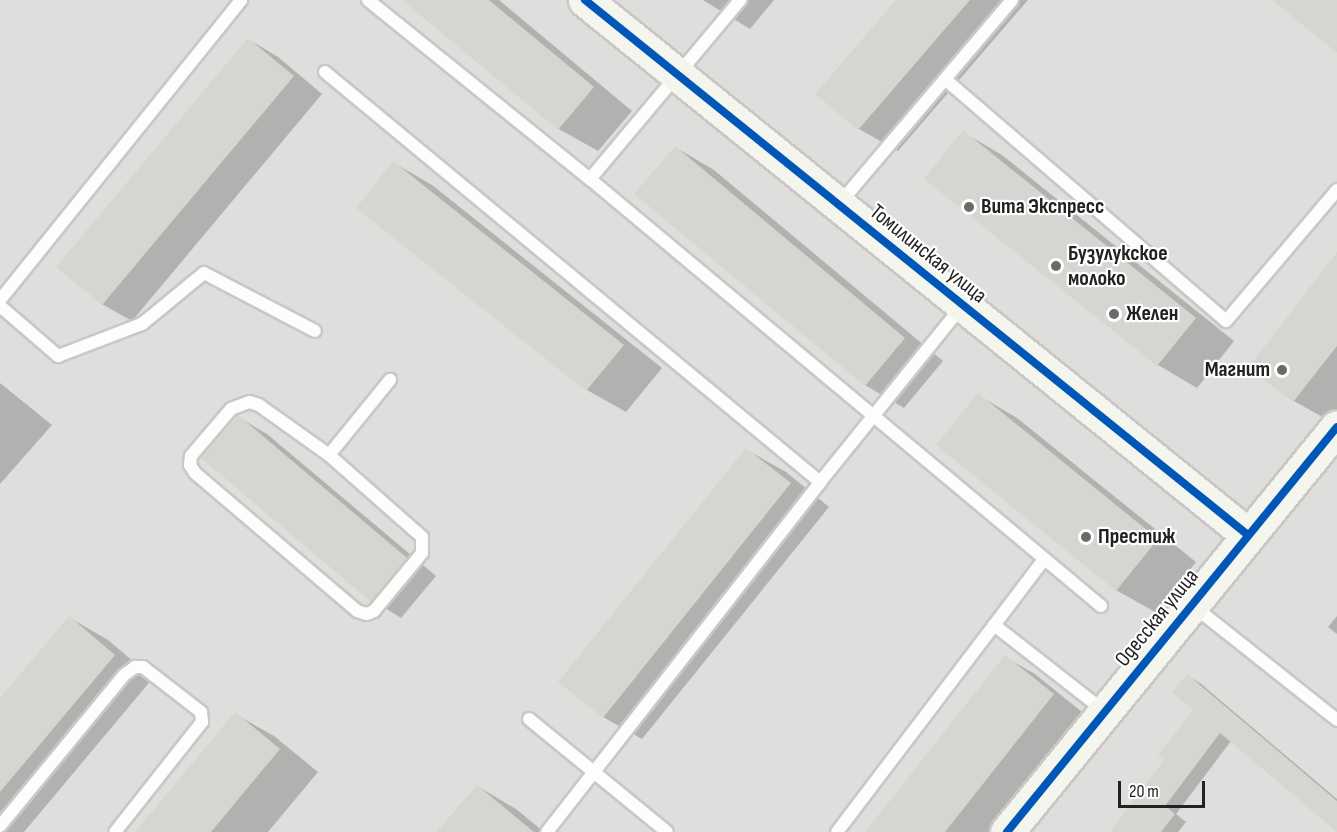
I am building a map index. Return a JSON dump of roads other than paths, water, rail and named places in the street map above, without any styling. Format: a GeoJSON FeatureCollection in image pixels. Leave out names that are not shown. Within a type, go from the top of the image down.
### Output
{"type":"FeatureCollection","features":[{"type":"Feature","properties":{"kind":"street","name":"Томилинская улица"},"geometry":{"type":"LineString","coordinates":[[585,0],[1248,535]]}},
{"type":"Feature","properties":{"kind":"street","name":"Одесская улица"},"geometry":{"type":"LineString","coordinates":[[1007,832],[1337,427]]}},
{"type":"Feature","properties":{"kind":"lane"},"geometry":{"type":"LineString","coordinates":[[0,300],[241,0]]}},
{"type":"Feature","properties":{"kind":"lane"},"geometry":{"type":"LineString","coordinates":[[368,0],[590,179],[1101,606]]}},
{"type":"Feature","properties":{"kind":"lane"},"geometry":{"type":"LineString","coordinates":[[590,179],[740,0]]}},
{"type":"Feature","properties":{"kind":"lane"},"geometry":{"type":"LineString","coordinates":[[839,205],[1012,0]]}},
{"type":"Feature","properties":{"kind":"lane"},"geometry":{"type":"LineString","coordinates":[[325,72],[820,482]]}},
{"type":"Feature","properties":{"kind":"lane"},"geometry":{"type":"LineString","coordinates":[[946,80],[1226,321],[1337,190]]}},
{"type":"Feature","properties":{"kind":"lane"},"geometry":{"type":"LineString","coordinates":[[0,306],[58,356],[142,324],[204,273],[315,331]]}},
{"type":"Feature","properties":{"kind":"lane"},"geometry":{"type":"LineString","coordinates":[[547,832],[820,482],[875,417],[963,305]]}},
{"type":"Feature","properties":{"kind":"lane"},"geometry":{"type":"LineString","coordinates":[[329,455],[390,380]]}},
{"type":"Feature","properties":{"kind":"lane"},"geometry":{"type":"LineString","coordinates":[[249,402],[259,405],[329,455],[422,537],[422,553],[374,611],[367,614],[357,611],[195,473],[190,465],[191,456],[231,409],[249,402]]}},
{"type":"Feature","properties":{"kind":"lane"},"geometry":{"type":"LineString","coordinates":[[837,832],[1044,559]]}},
{"type":"Feature","properties":{"kind":"lane"},"geometry":{"type":"LineString","coordinates":[[1191,604],[1337,720]]}},
{"type":"Feature","properties":{"kind":"lane"},"geometry":{"type":"LineString","coordinates":[[994,625],[1104,712]]}},
{"type":"Feature","properties":{"kind":"lane"},"geometry":{"type":"LineString","coordinates":[[0,826],[124,675],[135,667],[143,667],[201,712],[202,722],[115,832]]}},
{"type":"Feature","properties":{"kind":"lane"},"geometry":{"type":"LineString","coordinates":[[529,719],[667,832]]}},
{"type":"Feature","properties":{"kind":"place","name":"Вита Экспресс"},"geometry":{"type":"Point","coordinates":[969,207]}},
{"type":"Feature","properties":{"kind":"place","name":"Бузулукское молоко"},"geometry":{"type":"Point","coordinates":[1056,266]}},
{"type":"Feature","properties":{"kind":"place","name":"Желен"},"geometry":{"type":"Point","coordinates":[1114,314]}},
{"type":"Feature","properties":{"kind":"place","name":"Магнит"},"geometry":{"type":"Point","coordinates":[1282,370]}},
{"type":"Feature","properties":{"kind":"place","name":"Престиж"},"geometry":{"type":"Point","coordinates":[1086,537]}}]}
